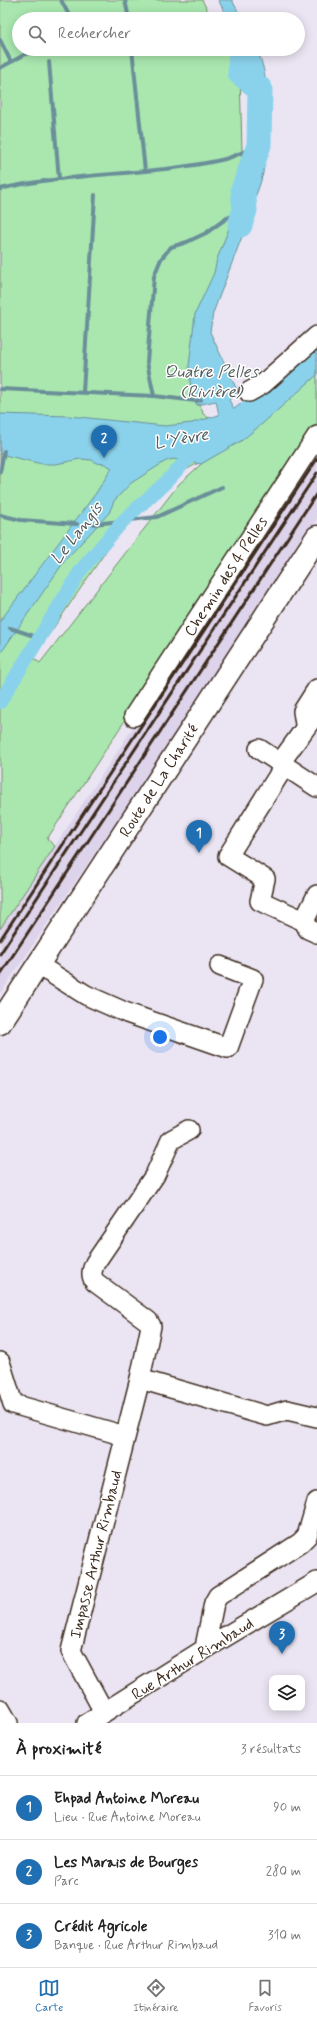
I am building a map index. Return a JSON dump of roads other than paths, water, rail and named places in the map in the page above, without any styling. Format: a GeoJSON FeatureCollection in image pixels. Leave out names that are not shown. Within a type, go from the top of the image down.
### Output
{"type":"FeatureCollection","features":[{"type":"Feature","properties":{"kind":"main road","name":"Route de La Charité"},"geometry":{"type":"LineString","coordinates":[[0,1023],[317,536]]}},
{"type":"Feature","properties":{"kind":"street"},"geometry":{"type":"LineString","coordinates":[[248,392],[263,384],[317,336]]}},
{"type":"Feature","properties":{"kind":"street","name":"Chemin des 4 Pelles"},"geometry":{"type":"LineString","coordinates":[[134,716],[317,436]]}},
{"type":"Feature","properties":{"kind":"street"},"geometry":{"type":"LineString","coordinates":[[317,689],[303,711],[311,719],[282,764],[228,856],[264,880],[260,901],[310,927],[317,895]]}},
{"type":"Feature","properties":{"kind":"street"},"geometry":{"type":"LineString","coordinates":[[260,749],[317,787]]}},
{"type":"Feature","properties":{"kind":"street"},"geometry":{"type":"LineString","coordinates":[[38,965],[86,995],[127,1013],[228,1048],[253,979],[220,966]]}},
{"type":"Feature","properties":{"kind":"street","name":"Impasse Arthur Rimbaud"},"geometry":{"type":"LineString","coordinates":[[104,1712],[71,1651],[140,1379],[151,1326],[148,1321],[95,1282],[92,1277],[92,1270],[95,1263],[155,1175],[171,1140],[189,1130]]}},
{"type":"Feature","properties":{"kind":"street"},"geometry":{"type":"LineString","coordinates":[[0,1362],[13,1404],[125,1436]]}},
{"type":"Feature","properties":{"kind":"street"},"geometry":{"type":"LineString","coordinates":[[140,1379],[267,1416],[287,1410],[317,1418]]}},
{"type":"Feature","properties":{"kind":"street"},"geometry":{"type":"LineString","coordinates":[[208,1647],[206,1642],[214,1603],[218,1596],[300,1543],[307,1536],[317,1502]]}},
{"type":"Feature","properties":{"kind":"street","name":"Rue Arthur Rimbaud"},"geometry":{"type":"LineString","coordinates":[[87,1723],[208,1647],[317,1582]]}},
{"type":"Feature","properties":{"kind":"street"},"geometry":{"type":"LineString","coordinates":[[0,1709],[8,1723]]}},
{"type":"Feature","properties":{"kind":"water"},"geometry":{"type":"Polygon","coordinates":[[[218,0],[232,0],[238,12],[225,12],[218,0]]]}},
{"type":"Feature","properties":{"kind":"water"},"geometry":{"type":"Polygon","coordinates":[[[246,56],[260,56],[264,69],[267,97],[265,162],[261,180],[249,212],[246,226],[213,313],[210,332],[238,392],[229,400],[234,409],[317,345],[317,375],[241,441],[201,464],[173,459],[166,461],[131,483],[114,501],[109,513],[66,559],[0,654],[0,621],[96,493],[112,468],[105,464],[96,463],[92,460],[80,459],[56,464],[42,464],[0,454],[0,414],[69,416],[165,426],[192,423],[219,415],[216,401],[197,405],[191,391],[189,366],[195,314],[214,273],[217,259],[247,182],[254,90],[246,56]]]}},
{"type":"Feature","properties":{"kind":"waterway"},"geometry":{"type":"LineString","coordinates":[[61,0],[67,12]]}},
{"type":"Feature","properties":{"kind":"waterway"},"geometry":{"type":"LineString","coordinates":[[125,0],[128,12]]}},
{"type":"Feature","properties":{"kind":"waterway"},"geometry":{"type":"LineString","coordinates":[[0,40],[11,62]]}},
{"type":"Feature","properties":{"kind":"waterway"},"geometry":{"type":"LineString","coordinates":[[0,68],[22,56]]}},
{"type":"Feature","properties":{"kind":"waterway"},"geometry":{"type":"LineString","coordinates":[[133,56],[145,171]]}},
{"type":"Feature","properties":{"kind":"waterway"},"geometry":{"type":"LineString","coordinates":[[240,225],[245,210],[243,190],[259,145],[260,89],[240,73],[241,56]]}},
{"type":"Feature","properties":{"kind":"waterway"},"geometry":{"type":"LineString","coordinates":[[49,62],[59,179]]}},
{"type":"Feature","properties":{"kind":"waterway"},"geometry":{"type":"LineString","coordinates":[[0,189],[55,180],[193,165],[225,159],[255,147]]}},
{"type":"Feature","properties":{"kind":"waterway"},"geometry":{"type":"LineString","coordinates":[[83,392],[95,195]]}},
{"type":"Feature","properties":{"kind":"waterway"},"geometry":{"type":"LineString","coordinates":[[154,396],[147,362],[154,276],[161,259],[171,247],[187,242],[206,233],[227,218],[239,213]]}},
{"type":"Feature","properties":{"kind":"waterway","name":"Quatre Pelles (Rivière)"},"geometry":{"type":"LineString","coordinates":[[0,389],[154,396],[196,401],[201,400]]}},
{"type":"Feature","properties":{"kind":"waterway","name":"L'Yèvre"},"geometry":{"type":"LineString","coordinates":[[0,702],[81,570],[123,521],[165,483],[199,447]]}},
{"type":"Feature","properties":{"kind":"waterway"},"geometry":{"type":"LineString","coordinates":[[0,472],[4,451]]}},
{"type":"Feature","properties":{"kind":"waterway","name":"Le Langis"},"geometry":{"type":"LineString","coordinates":[[94,524],[157,517],[222,487]]}},
{"type":"Feature","properties":{"kind":"waterway","name":"Le Langis"},"geometry":{"type":"LineString","coordinates":[[0,515],[21,520],[77,524]]}},
{"type":"Feature","properties":{"kind":"waterway"},"geometry":{"type":"LineString","coordinates":[[10,628],[40,638]]}},
{"type":"Feature","properties":{"kind":"railway"},"geometry":{"type":"LineString","coordinates":[[0,940],[317,459]]}},
{"type":"Feature","properties":{"kind":"railway"},"geometry":{"type":"LineString","coordinates":[[0,954],[317,473]]}},
{"type":"Feature","properties":{"kind":"railway"},"geometry":{"type":"LineString","coordinates":[[0,975],[317,493]]}},
{"type":"Feature","properties":{"kind":"place","name":"Les Marais de Bourges"},"geometry":{"type":"Point","coordinates":[104,458]}},
{"type":"Feature","properties":{"kind":"place","name":"Ehpad Antoine Moreau"},"geometry":{"type":"Point","coordinates":[199,853]}},
{"type":"Feature","properties":{"kind":"place","name":"Crédit Agricole"},"geometry":{"type":"Point","coordinates":[282,1654]}}]}
